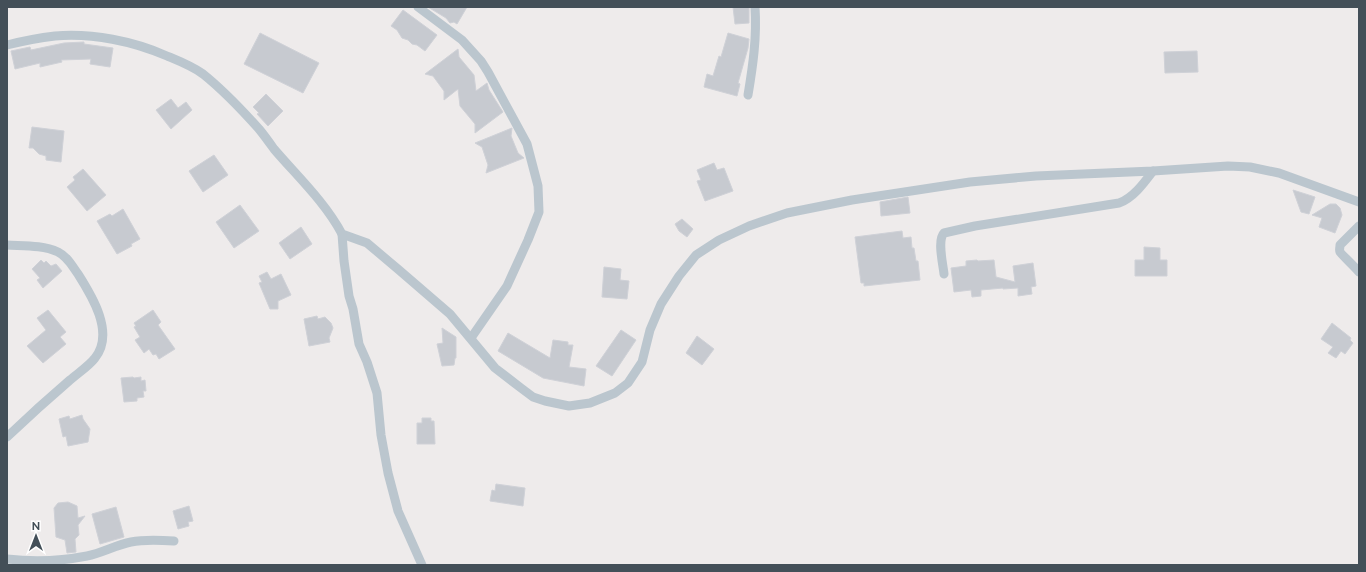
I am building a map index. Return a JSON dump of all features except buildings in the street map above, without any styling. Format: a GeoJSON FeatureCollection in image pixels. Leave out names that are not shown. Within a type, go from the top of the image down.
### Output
{"type":"FeatureCollection","features":[{"type":"Feature","properties":{"kind":"street"},"geometry":{"type":"LineString","coordinates":[[418,7],[462,40],[481,61],[527,144],[538,186],[539,212],[528,240],[507,286],[471,338]]}},
{"type":"Feature","properties":{"kind":"street"},"geometry":{"type":"LineString","coordinates":[[748,95],[754,56],[756,30],[755,7]]}},
{"type":"Feature","properties":{"kind":"street"},"geometry":{"type":"LineString","coordinates":[[7,45],[30,39],[55,36],[72,35],[96,37],[142,46],[183,63],[201,73],[218,87],[260,130],[276,151],[333,217],[342,234],[349,296],[353,309],[359,344],[367,362],[377,393],[381,434],[388,473],[398,511],[422,565]]}},
{"type":"Feature","properties":{"kind":"street"},"geometry":{"type":"LineString","coordinates":[[342,234],[367,243],[450,314],[495,368],[533,397],[569,406],[590,403],[615,393],[628,383],[642,362],[650,330],[661,304],[679,276],[696,255],[720,240],[749,226],[787,213],[859,198],[970,182],[1036,176],[1153,171],[1213,166],[1250,167],[1279,173],[1359,202]]}},
{"type":"Feature","properties":{"kind":"street"},"geometry":{"type":"LineString","coordinates":[[944,274],[940,243],[944,233],[975,226],[1119,203],[1127,200],[1143,184],[1153,171]]}},
{"type":"Feature","properties":{"kind":"street"},"geometry":{"type":"LineString","coordinates":[[1359,226],[1340,245],[1342,255],[1350,261],[1359,272]]}},
{"type":"Feature","properties":{"kind":"street"},"geometry":{"type":"LineString","coordinates":[[7,245],[44,248],[58,252],[69,260],[87,288],[96,306],[103,334],[102,346],[95,358],[34,411],[7,437]]}},
{"type":"Feature","properties":{"kind":"street"},"geometry":{"type":"LineString","coordinates":[[7,559],[39,561],[72,559],[105,551],[130,542],[142,540],[174,541]]}}]}
